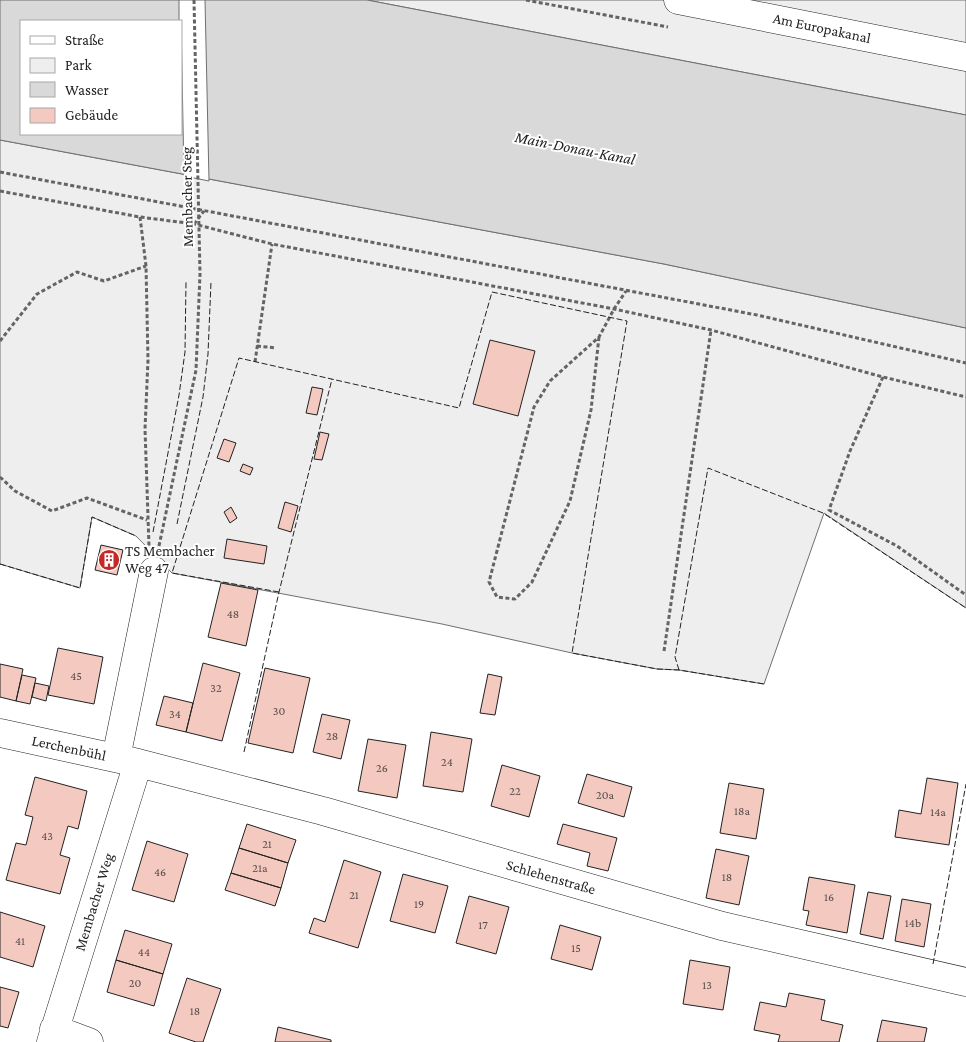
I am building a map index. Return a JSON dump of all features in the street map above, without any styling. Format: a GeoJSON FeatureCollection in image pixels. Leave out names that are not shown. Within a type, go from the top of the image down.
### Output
{"type":"FeatureCollection","features":[{"type":"Feature","properties":{"kind":"street","name":"Am Europakanal"},"geometry":{"type":"LineString","coordinates":[[678,0],[966,57]]}},
{"type":"Feature","properties":{"kind":"street","name":"Membacher Weg"},"geometry":{"type":"LineString","coordinates":[[52,1036],[127,760],[154,571]]}},
{"type":"Feature","properties":{"kind":"street","name":"Lerchenbühl"},"geometry":{"type":"LineString","coordinates":[[0,733],[127,760]]}},
{"type":"Feature","properties":{"kind":"street","name":"Schlehenstraße"},"geometry":{"type":"LineString","coordinates":[[127,760],[323,811],[722,926],[966,982]]}},
{"type":"Feature","properties":{"kind":"street"},"geometry":{"type":"LineString","coordinates":[[52,1036],[89,1042]]}},
{"type":"Feature","properties":{"kind":"path","name":"Membacher Steg"},"geometry":{"type":"LineString","coordinates":[[154,571],[196,370],[200,274],[194,0]]}},
{"type":"Feature","properties":{"kind":"path"},"geometry":{"type":"LineString","coordinates":[[0,172],[757,315],[966,363]]}},
{"type":"Feature","properties":{"kind":"path"},"geometry":{"type":"LineString","coordinates":[[0,191],[140,217],[194,224],[272,244],[614,308],[711,330],[966,397]]}},
{"type":"Feature","properties":{"kind":"path"},"geometry":{"type":"LineString","coordinates":[[194,224],[204,211]]}},
{"type":"Feature","properties":{"kind":"path"},"geometry":{"type":"LineString","coordinates":[[140,217],[146,266],[148,360],[145,429],[147,520],[154,571]]}},
{"type":"Feature","properties":{"kind":"path"},"geometry":{"type":"LineString","coordinates":[[255,362],[272,244]]}},
{"type":"Feature","properties":{"kind":"path"},"geometry":{"type":"LineString","coordinates":[[0,341],[37,294],[77,272],[104,281],[146,266]]}},
{"type":"Feature","properties":{"kind":"path"},"geometry":{"type":"LineString","coordinates":[[599,337],[591,410],[570,501],[532,582],[514,599],[497,596],[489,582],[534,407],[550,381],[599,337],[614,308],[626,291]]}},
{"type":"Feature","properties":{"kind":"path"},"geometry":{"type":"LineString","coordinates":[[664,651],[711,330]]}},
{"type":"Feature","properties":{"kind":"path"},"geometry":{"type":"LineString","coordinates":[[257,346],[276,348]]}},
{"type":"Feature","properties":{"kind":"path"},"geometry":{"type":"LineString","coordinates":[[884,377],[850,451],[829,510],[897,546],[966,595]]}},
{"type":"Feature","properties":{"kind":"path"},"geometry":{"type":"LineString","coordinates":[[0,477],[15,491],[52,511],[87,498],[147,520]]}},
{"type":"Feature","properties":{"kind":"green space"},"geometry":{"type":"Polygon","coordinates":[[[367,0],[966,0],[966,115],[367,0]]]}},
{"type":"Feature","properties":{"kind":"green space"},"geometry":{"type":"Polygon","coordinates":[[[0,140],[664,264],[966,328],[966,608],[824,513],[764,684],[679,670],[657,669],[572,653],[442,624],[172,573],[136,536],[92,517],[80,588],[0,564],[0,140]]]}},
{"type":"Feature","properties":{"kind":"water","name":"Main-Donau-Kanal"},"geometry":{"type":"Polygon","coordinates":[[[0,0],[367,0],[966,115],[966,328],[664,264],[0,140],[0,0]]]}},
{"type":"Feature","properties":{"kind":"pier"},"geometry":{"type":"Polygon","coordinates":[[[179,0],[205,0],[209,181],[184,176],[182,20],[179,20],[179,0]]]}},
{"type":"Feature","properties":{"kind":"building"},"geometry":{"type":"Polygon","coordinates":[[[490,340],[535,351],[518,416],[473,404],[490,340]]]}},
{"type":"Feature","properties":{"kind":"building"},"geometry":{"type":"Polygon","coordinates":[[[312,387],[323,389],[317,415],[306,413],[312,387]]]}},
{"type":"Feature","properties":{"kind":"building"},"geometry":{"type":"Polygon","coordinates":[[[320,432],[329,434],[322,460],[314,459],[320,432]]]}},
{"type":"Feature","properties":{"kind":"building"},"geometry":{"type":"Polygon","coordinates":[[[224,439],[236,443],[229,462],[217,458],[224,439]]]}},
{"type":"Feature","properties":{"kind":"building"},"geometry":{"type":"Polygon","coordinates":[[[243,464],[253,468],[250,475],[240,471],[243,464]]]}},
{"type":"Feature","properties":{"kind":"building"},"geometry":{"type":"Polygon","coordinates":[[[285,502],[298,506],[291,532],[278,528],[285,502]]]}},
{"type":"Feature","properties":{"kind":"building"},"geometry":{"type":"Polygon","coordinates":[[[231,507],[237,518],[230,523],[224,512],[231,507]]]}},
{"type":"Feature","properties":{"kind":"building"},"geometry":{"type":"Polygon","coordinates":[[[227,539],[267,546],[264,564],[224,558],[227,539]]]}},
{"type":"Feature","properties":{"kind":"building","name":"TS Membacher Weg 47"},"geometry":{"type":"Polygon","coordinates":[[[101,545],[123,550],[117,575],[95,570],[101,545]]]}},
{"type":"Feature","properties":{"kind":"building"},"geometry":{"type":"Polygon","coordinates":[[[221,583],[258,590],[246,646],[208,637],[221,583]]]}},
{"type":"Feature","properties":{"kind":"building"},"geometry":{"type":"Polygon","coordinates":[[[58,648],[103,657],[94,704],[48,695],[58,648]]]}},
{"type":"Feature","properties":{"kind":"building"},"geometry":{"type":"Polygon","coordinates":[[[203,663],[240,673],[222,741],[186,732],[203,663]]]}},
{"type":"Feature","properties":{"kind":"building"},"geometry":{"type":"Polygon","coordinates":[[[0,664],[23,669],[16,701],[0,697],[0,664]]]}},
{"type":"Feature","properties":{"kind":"building"},"geometry":{"type":"Polygon","coordinates":[[[265,668],[310,678],[293,753],[248,743],[265,668]]]}},
{"type":"Feature","properties":{"kind":"building"},"geometry":{"type":"Polygon","coordinates":[[[488,674],[502,677],[495,715],[480,713],[488,674]]]}},
{"type":"Feature","properties":{"kind":"building"},"geometry":{"type":"Polygon","coordinates":[[[22,675],[36,678],[30,704],[16,701],[22,675]]]}},
{"type":"Feature","properties":{"kind":"building"},"geometry":{"type":"Polygon","coordinates":[[[35,683],[49,686],[46,701],[32,697],[35,683]]]}},
{"type":"Feature","properties":{"kind":"building"},"geometry":{"type":"Polygon","coordinates":[[[164,696],[193,703],[186,732],[156,725],[164,696]]]}},
{"type":"Feature","properties":{"kind":"building"},"geometry":{"type":"Polygon","coordinates":[[[322,714],[350,720],[341,759],[313,752],[322,714]]]}},
{"type":"Feature","properties":{"kind":"building"},"geometry":{"type":"Polygon","coordinates":[[[431,732],[472,739],[463,792],[423,786],[431,732]]]}},
{"type":"Feature","properties":{"kind":"building"},"geometry":{"type":"Polygon","coordinates":[[[368,739],[406,745],[397,798],[358,791],[368,739]]]}},
{"type":"Feature","properties":{"kind":"building"},"geometry":{"type":"Polygon","coordinates":[[[502,765],[540,776],[529,817],[491,806],[502,765]]]}},
{"type":"Feature","properties":{"kind":"building"},"geometry":{"type":"Polygon","coordinates":[[[587,774],[632,787],[624,817],[578,803],[587,774]]]}},
{"type":"Feature","properties":{"kind":"building"},"geometry":{"type":"Polygon","coordinates":[[[35,777],[87,791],[78,829],[68,826],[60,855],[70,858],[60,894],[6,880],[16,843],[26,845],[33,817],[25,815],[35,777]]]}},
{"type":"Feature","properties":{"kind":"building"},"geometry":{"type":"Polygon","coordinates":[[[927,778],[958,783],[949,845],[895,837],[899,810],[921,814],[927,778]]]}},
{"type":"Feature","properties":{"kind":"building"},"geometry":{"type":"Polygon","coordinates":[[[729,783],[764,789],[756,839],[720,833],[729,783]]]}},
{"type":"Feature","properties":{"kind":"building"},"geometry":{"type":"Polygon","coordinates":[[[247,824],[296,840],[288,863],[239,848],[247,824]]]}},
{"type":"Feature","properties":{"kind":"building"},"geometry":{"type":"Polygon","coordinates":[[[563,824],[617,838],[608,871],[587,866],[590,853],[557,844],[563,824]]]}},
{"type":"Feature","properties":{"kind":"building"},"geometry":{"type":"Polygon","coordinates":[[[147,841],[188,854],[174,902],[132,890],[147,841]]]}},
{"type":"Feature","properties":{"kind":"building"},"geometry":{"type":"Polygon","coordinates":[[[239,848],[288,863],[281,888],[231,873],[239,848]]]}},
{"type":"Feature","properties":{"kind":"building"},"geometry":{"type":"Polygon","coordinates":[[[716,849],[749,856],[739,905],[706,898],[716,849]]]}},
{"type":"Feature","properties":{"kind":"building"},"geometry":{"type":"Polygon","coordinates":[[[344,860],[381,872],[358,948],[309,933],[314,918],[325,922],[344,860]]]}},
{"type":"Feature","properties":{"kind":"building"},"geometry":{"type":"Polygon","coordinates":[[[231,873],[281,888],[275,906],[225,890],[231,873]]]}},
{"type":"Feature","properties":{"kind":"building"},"geometry":{"type":"Polygon","coordinates":[[[403,874],[448,886],[435,933],[390,921],[403,874]]]}},
{"type":"Feature","properties":{"kind":"building"},"geometry":{"type":"Polygon","coordinates":[[[809,877],[855,885],[847,933],[806,925],[809,911],[803,910],[809,877]]]}},
{"type":"Feature","properties":{"kind":"building"},"geometry":{"type":"Polygon","coordinates":[[[868,892],[891,896],[883,939],[860,934],[868,892]]]}},
{"type":"Feature","properties":{"kind":"building"},"geometry":{"type":"Polygon","coordinates":[[[469,896],[509,907],[496,954],[456,943],[469,896]]]}},
{"type":"Feature","properties":{"kind":"building"},"geometry":{"type":"Polygon","coordinates":[[[902,899],[931,904],[924,947],[895,941],[902,899]]]}},
{"type":"Feature","properties":{"kind":"building"},"geometry":{"type":"Polygon","coordinates":[[[0,912],[45,926],[33,967],[0,957],[0,912]]]}},
{"type":"Feature","properties":{"kind":"building"},"geometry":{"type":"Polygon","coordinates":[[[560,925],[601,937],[592,970],[551,959],[560,925]]]}},
{"type":"Feature","properties":{"kind":"building"},"geometry":{"type":"Polygon","coordinates":[[[125,930],[172,944],[163,974],[116,960],[125,930]]]}},
{"type":"Feature","properties":{"kind":"building"},"geometry":{"type":"Polygon","coordinates":[[[116,960],[163,974],[154,1006],[107,992],[116,960]]]}},
{"type":"Feature","properties":{"kind":"building"},"geometry":{"type":"Polygon","coordinates":[[[690,960],[730,967],[723,1010],[683,1004],[690,960]]]}},
{"type":"Feature","properties":{"kind":"building"},"geometry":{"type":"Polygon","coordinates":[[[187,978],[221,989],[203,1042],[196,1042],[169,1033],[187,978]]]}},
{"type":"Feature","properties":{"kind":"building"},"geometry":{"type":"Polygon","coordinates":[[[0,987],[19,992],[8,1028],[0,1026],[0,987]]]}},
{"type":"Feature","properties":{"kind":"building"},"geometry":{"type":"Polygon","coordinates":[[[789,993],[825,1000],[821,1020],[843,1025],[839,1042],[778,1042],[780,1035],[754,1030],[760,1002],[786,1007],[789,993]]]}},
{"type":"Feature","properties":{"kind":"building"},"geometry":{"type":"Polygon","coordinates":[[[882,1020],[927,1028],[924,1042],[877,1042],[882,1020]]]}},
{"type":"Feature","properties":{"kind":"building"},"geometry":{"type":"Polygon","coordinates":[[[278,1027],[331,1040],[331,1042],[275,1042],[278,1027]]]}},
{"type":"Feature","properties":{"kind":"fence"},"geometry":{"type":"LineString","coordinates":[[153,532],[179,395],[185,352],[186,282]]}},
{"type":"Feature","properties":{"kind":"fence"},"geometry":{"type":"LineString","coordinates":[[177,524],[203,397],[208,354],[211,282]]}},
{"type":"Feature","properties":{"kind":"fence"},"geometry":{"type":"LineString","coordinates":[[279,592],[172,573],[239,358],[459,408],[492,292],[627,321],[572,653],[657,669],[679,670],[764,684]]}},
{"type":"Feature","properties":{"kind":"fence"},"geometry":{"type":"LineString","coordinates":[[244,752],[279,592],[332,379]]}},
{"type":"Feature","properties":{"kind":"fence"},"geometry":{"type":"LineString","coordinates":[[679,670],[675,657],[708,468],[823,513],[966,608]]}},
{"type":"Feature","properties":{"kind":"fence"},"geometry":{"type":"LineString","coordinates":[[0,564],[80,588],[92,517],[136,536]]}},
{"type":"Feature","properties":{"kind":"fence"},"geometry":{"type":"LineString","coordinates":[[933,964],[966,784]]}},
{"type":"Feature","properties":{"kind":"place","name":"TS Membacher Weg 47"},"geometry":{"type":"Point","coordinates":[109,560]}}]}
